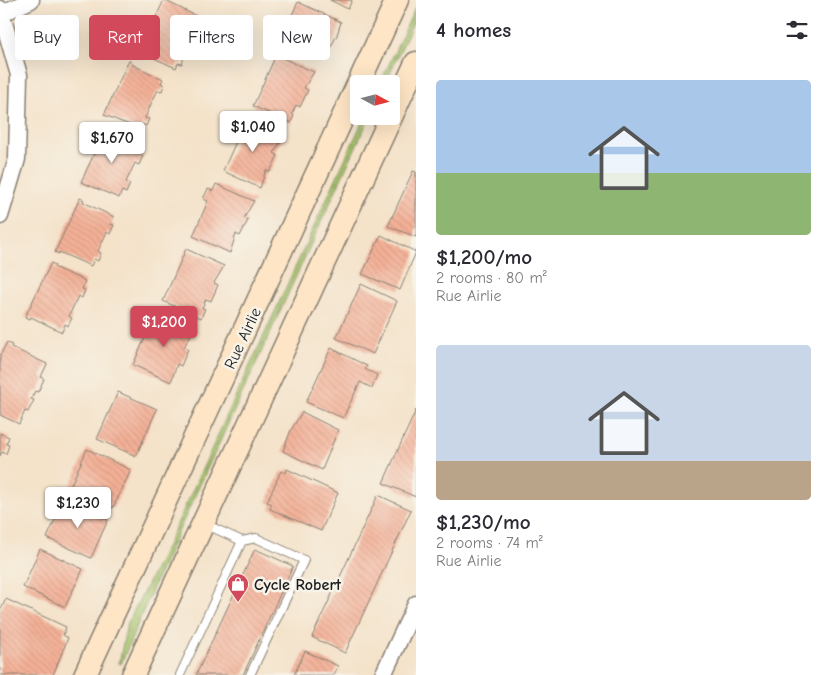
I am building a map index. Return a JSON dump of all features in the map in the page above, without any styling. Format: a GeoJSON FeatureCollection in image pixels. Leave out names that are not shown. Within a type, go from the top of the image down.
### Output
{"type":"FeatureCollection","features":[{"type":"Feature","properties":{"kind":"main road","name":"Rue Airlie"},"geometry":{"type":"LineString","coordinates":[[85,675],[397,0]]}},
{"type":"Feature","properties":{"kind":"main road"},"geometry":{"type":"LineString","coordinates":[[133,675],[416,63]]}},
{"type":"Feature","properties":{"kind":"street"},"geometry":{"type":"LineString","coordinates":[[0,216],[17,160],[19,75],[1,11],[31,0]]}},
{"type":"Feature","properties":{"kind":"street"},"geometry":{"type":"LineString","coordinates":[[383,675],[416,604]]}},
{"type":"Feature","properties":{"kind":"lane"},"geometry":{"type":"LineString","coordinates":[[204,523],[242,542],[256,538],[304,560],[250,675]]}},
{"type":"Feature","properties":{"kind":"lane"},"geometry":{"type":"LineString","coordinates":[[180,675],[242,542]]}},
{"type":"Feature","properties":{"kind":"green space"},"geometry":{"type":"Polygon","coordinates":[[[416,6],[416,16],[389,75],[384,75],[416,6]]]}},
{"type":"Feature","properties":{"kind":"green space"},"geometry":{"type":"Polygon","coordinates":[[[361,125],[366,125],[157,578],[121,664],[119,663],[127,624],[167,546],[361,125]]]}},
{"type":"Feature","properties":{"kind":"building"},"geometry":{"type":"Polygon","coordinates":[[[164,0],[194,15],[170,15],[170,60],[183,60],[182,64],[178,63],[176,68],[158,60],[160,60],[160,15],[157,15],[164,0]]]}},
{"type":"Feature","properties":{"kind":"building"},"geometry":{"type":"Polygon","coordinates":[[[330,0],[352,0],[348,9],[330,0]]]}},
{"type":"Feature","properties":{"kind":"building"},"geometry":{"type":"Polygon","coordinates":[[[298,2],[326,15],[292,15],[298,2]]]}},
{"type":"Feature","properties":{"kind":"building"},"geometry":{"type":"Polygon","coordinates":[[[330,17],[341,22],[330,48],[330,17]]]}},
{"type":"Feature","properties":{"kind":"building"},"geometry":{"type":"Polygon","coordinates":[[[129,60],[133,65],[163,79],[161,83],[164,85],[162,91],[158,90],[145,118],[149,119],[146,126],[142,124],[140,129],[104,115],[129,60]]]}},
{"type":"Feature","properties":{"kind":"building"},"geometry":{"type":"Polygon","coordinates":[[[274,60],[287,60],[314,72],[304,88],[308,90],[300,107],[296,105],[291,123],[253,106],[274,60]]]}},
{"type":"Feature","properties":{"kind":"building"},"geometry":{"type":"Polygon","coordinates":[[[246,119],[284,136],[274,153],[278,155],[270,172],[266,170],[260,188],[223,171],[246,119]]]}},
{"type":"Feature","properties":{"kind":"building"},"geometry":{"type":"Polygon","coordinates":[[[106,128],[111,130],[110,133],[143,147],[139,154],[143,156],[139,165],[135,163],[126,182],[130,184],[126,193],[122,191],[119,198],[81,182],[106,128]]]}},
{"type":"Feature","properties":{"kind":"building"},"geometry":{"type":"Polygon","coordinates":[[[413,171],[416,172],[416,237],[388,226],[413,171]]]}},
{"type":"Feature","properties":{"kind":"building"},"geometry":{"type":"Polygon","coordinates":[[[216,184],[254,201],[244,218],[248,220],[240,236],[236,234],[230,253],[193,236],[208,201],[203,199],[208,189],[213,191],[216,184]]]}},
{"type":"Feature","properties":{"kind":"building"},"geometry":{"type":"Polygon","coordinates":[[[80,198],[84,200],[83,202],[114,217],[110,224],[114,225],[110,234],[107,232],[98,251],[101,253],[98,261],[94,259],[91,266],[55,252],[80,198]]]}},
{"type":"Feature","properties":{"kind":"building"},"geometry":{"type":"Polygon","coordinates":[[[381,235],[416,252],[400,290],[362,274],[381,235]]]}},
{"type":"Feature","properties":{"kind":"building"},"geometry":{"type":"Polygon","coordinates":[[[186,249],[224,266],[214,283],[218,285],[211,301],[206,299],[202,308],[205,309],[201,318],[163,301],[186,249]]]}},
{"type":"Feature","properties":{"kind":"building"},"geometry":{"type":"Polygon","coordinates":[[[51,263],[55,265],[54,267],[85,281],[82,289],[85,290],[82,298],[78,296],[69,316],[72,318],[68,326],[65,324],[62,332],[31,317],[30,319],[25,317],[51,263]]]}},
{"type":"Feature","properties":{"kind":"building"},"geometry":{"type":"Polygon","coordinates":[[[361,284],[397,301],[373,354],[336,338],[361,284]]]}},
{"type":"Feature","properties":{"kind":"building"},"geometry":{"type":"Polygon","coordinates":[[[156,313],[194,330],[184,347],[188,349],[181,366],[177,364],[171,382],[133,365],[156,313]]]}},
{"type":"Feature","properties":{"kind":"building"},"geometry":{"type":"Polygon","coordinates":[[[7,342],[12,345],[11,347],[47,364],[41,377],[44,379],[38,392],[35,391],[31,399],[34,400],[28,412],[25,411],[19,424],[0,415],[0,356],[7,342]]]}},
{"type":"Feature","properties":{"kind":"building"},"geometry":{"type":"Polygon","coordinates":[[[331,348],[367,366],[365,369],[377,375],[372,388],[360,382],[343,418],[306,402],[331,348]]]}},
{"type":"Feature","properties":{"kind":"building"},"geometry":{"type":"Polygon","coordinates":[[[118,392],[157,409],[136,456],[97,439],[118,392]]]}},
{"type":"Feature","properties":{"kind":"building"},"geometry":{"type":"Polygon","coordinates":[[[416,410],[416,497],[383,483],[416,410]]]}},
{"type":"Feature","properties":{"kind":"building"},"geometry":{"type":"Polygon","coordinates":[[[302,412],[338,430],[322,470],[283,451],[291,430],[302,412]]]}},
{"type":"Feature","properties":{"kind":"building"},"geometry":{"type":"Polygon","coordinates":[[[0,433],[9,437],[6,444],[9,445],[6,454],[2,452],[0,456],[0,433]]]}},
{"type":"Feature","properties":{"kind":"building"},"geometry":{"type":"Polygon","coordinates":[[[87,449],[131,470],[113,508],[70,487],[87,449]]]}},
{"type":"Feature","properties":{"kind":"building"},"geometry":{"type":"Polygon","coordinates":[[[287,469],[338,493],[321,531],[270,509],[272,504],[267,502],[281,471],[286,473],[287,469]]]}},
{"type":"Feature","properties":{"kind":"building"},"geometry":{"type":"Polygon","coordinates":[[[378,495],[411,510],[345,653],[312,637],[378,495]]]}},
{"type":"Feature","properties":{"kind":"building"},"geometry":{"type":"Polygon","coordinates":[[[64,500],[108,520],[91,558],[47,538],[64,500]]]}},
{"type":"Feature","properties":{"kind":"building"},"geometry":{"type":"Polygon","coordinates":[[[40,549],[83,569],[65,607],[23,587],[40,549]]]}},
{"type":"Feature","properties":{"kind":"building"},"geometry":{"type":"Polygon","coordinates":[[[255,549],[293,566],[243,675],[196,675],[255,549]]]}},
{"type":"Feature","properties":{"kind":"building"},"geometry":{"type":"Polygon","coordinates":[[[6,599],[66,627],[63,635],[68,638],[53,675],[0,675],[0,611],[6,599]]]}},
{"type":"Feature","properties":{"kind":"building"},"geometry":{"type":"Polygon","coordinates":[[[305,651],[338,666],[334,675],[294,675],[305,651]]]}},
{"type":"Feature","properties":{"kind":"place","name":"Cycle Robert"},"geometry":{"type":"Point","coordinates":[238,603]}}]}
